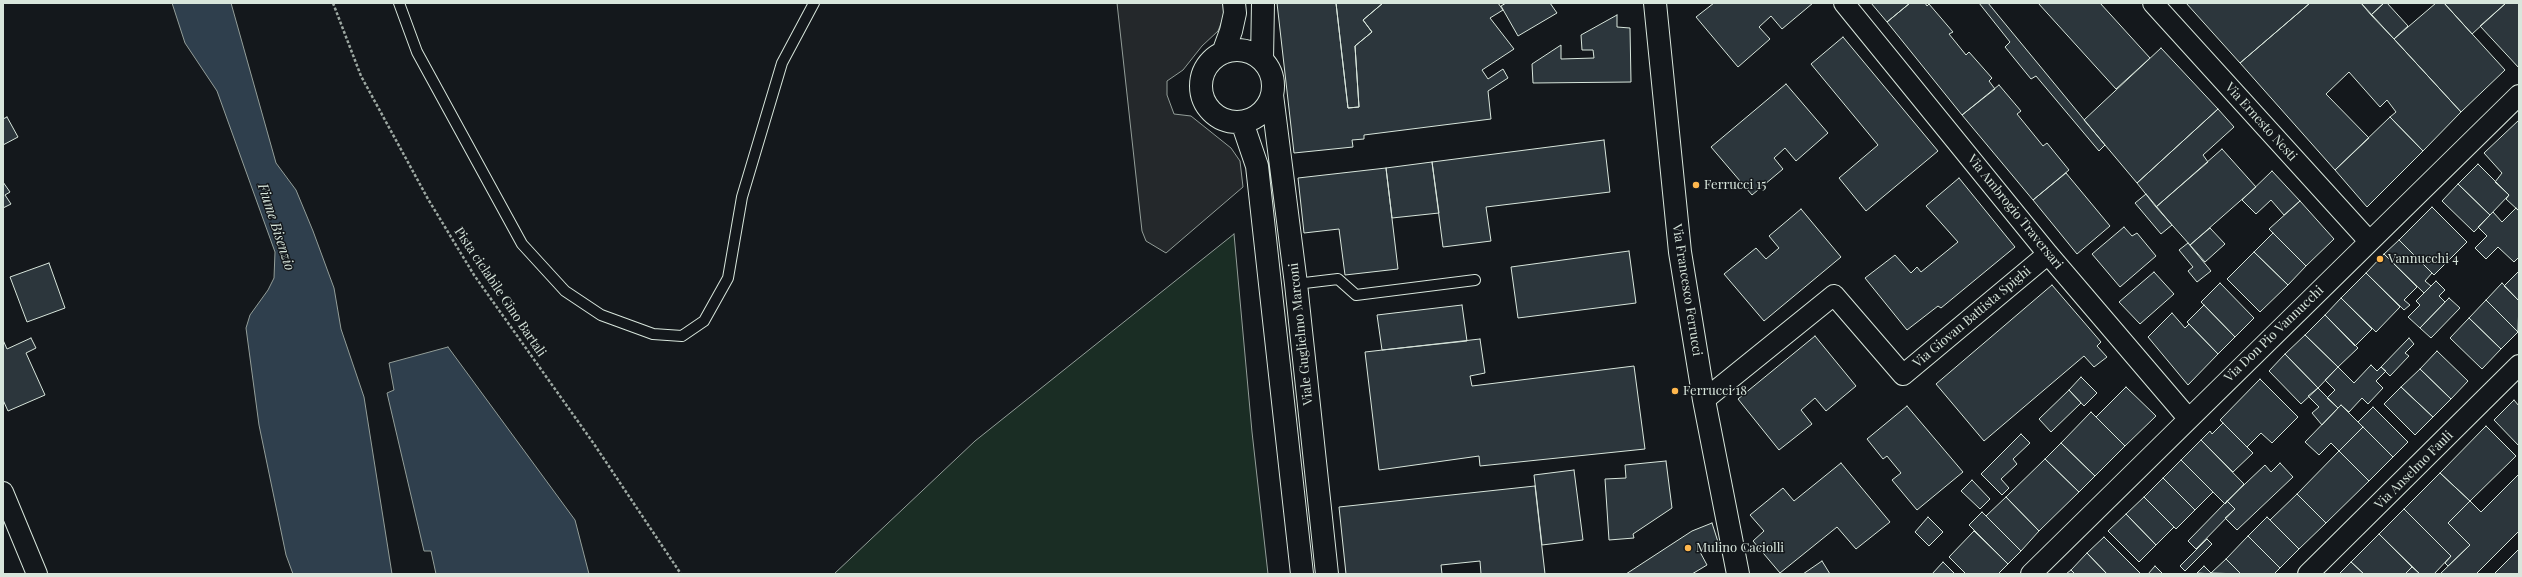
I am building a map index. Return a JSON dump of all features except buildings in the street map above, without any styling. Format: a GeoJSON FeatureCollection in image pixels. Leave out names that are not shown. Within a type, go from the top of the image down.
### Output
{"type":"FeatureCollection","features":[{"type":"Feature","properties":{"kind":"main road"},"geometry":{"type":"LineString","coordinates":[[1223,53],[1235,14],[1234,3]]}},
{"type":"Feature","properties":{"kind":"main road","name":"Viale Guglielmo Marconi"},"geometry":{"type":"LineString","coordinates":[[1263,3],[1262,60],[1269,70],[1273,84],[1272,95],[1296,284],[1327,574]]}},
{"type":"Feature","properties":{"kind":"main road","name":"Via Francesco Ferrucci"},"geometry":{"type":"LineString","coordinates":[[1655,3],[1680,252],[1704,400],[1738,574]]}},
{"type":"Feature","properties":{"kind":"main road"},"geometry":{"type":"LineString","coordinates":[[1262,60],[1251,53],[1240,50],[1223,53],[1206,66],[1201,80],[1201,93],[1206,105],[1219,118],[1242,122],[1256,117],[1265,109],[1272,95]]}},
{"type":"Feature","properties":{"kind":"main road","name":"Viale Guglielmo Marconi"},"geometry":{"type":"LineString","coordinates":[[1242,122],[1258,166],[1302,574]]}},
{"type":"Feature","properties":{"kind":"street","name":"Via Ambrogio Traversari"},"geometry":{"type":"LineString","coordinates":[[1844,3],[2048,254],[2188,418]]}},
{"type":"Feature","properties":{"kind":"street","name":"Via Ernesto Nesti"},"geometry":{"type":"LineString","coordinates":[[2153,3],[2369,241]]}},
{"type":"Feature","properties":{"kind":"street","name":"Via Don Pio Vannucchi"},"geometry":{"type":"LineString","coordinates":[[2032,574],[2188,418],[2519,95]]}},
{"type":"Feature","properties":{"kind":"street","name":"Via Giovan Battista Spighi"},"geometry":{"type":"LineString","coordinates":[[1704,400],[1834,295],[1903,375],[2048,254]]}},
{"type":"Feature","properties":{"kind":"street","name":"Via Anselmo Fauli"},"geometry":{"type":"LineString","coordinates":[[2308,574],[2519,365]]}},
{"type":"Feature","properties":{"kind":"street"},"geometry":{"type":"LineString","coordinates":[[3,492],[37,574]]}},
{"type":"Feature","properties":{"kind":"lane"},"geometry":{"type":"LineString","coordinates":[[399,3],[417,52],[522,244],[565,291],[601,315],[653,334],[682,336],[704,321],[728,278],[742,197],[782,63],[814,3]]}},
{"type":"Feature","properties":{"kind":"lane"},"geometry":{"type":"LineString","coordinates":[[1296,284],[1338,279],[1356,295],[1475,280]]}},
{"type":"Feature","properties":{"kind":"path","name":"Pista ciclabile Gino Bartali"},"geometry":{"type":"LineString","coordinates":[[333,3],[361,76],[428,199],[474,275],[594,444],[681,574]]}},
{"type":"Feature","properties":{"kind":"green space"},"geometry":{"type":"Polygon","coordinates":[[[1234,234],[1252,432],[1268,574],[834,574],[975,441],[1234,234]]]}},
{"type":"Feature","properties":{"kind":"shaded area"},"geometry":{"type":"Polygon","coordinates":[[[1117,3],[1225,3],[1224,16],[1218,31],[1202,46],[1183,70],[1167,81],[1167,95],[1174,114],[1191,116],[1231,148],[1240,161],[1243,187],[1166,253],[1146,241],[1142,231],[1117,3]]]}},
{"type":"Feature","properties":{"kind":"water","name":"Fiume Bisenzio"},"geometry":{"type":"Polygon","coordinates":[[[172,3],[231,3],[276,163],[296,190],[334,288],[341,329],[364,397],[392,574],[293,574],[286,555],[259,425],[246,328],[250,315],[268,290],[274,278],[275,252],[217,91],[185,43],[172,3]]]}},
{"type":"Feature","properties":{"kind":"water"},"geometry":{"type":"Polygon","coordinates":[[[448,347],[575,520],[589,574],[436,574],[431,551],[424,551],[387,393],[394,390],[389,363],[448,347]]]}},
{"type":"Feature","properties":{"kind":"place","name":"Ferrucci 15"},"geometry":{"type":"Point","coordinates":[1696,185]}},
{"type":"Feature","properties":{"kind":"place","name":"Vannucchi 4"},"geometry":{"type":"Point","coordinates":[2380,259]}},
{"type":"Feature","properties":{"kind":"place","name":"Ferrucci 18"},"geometry":{"type":"Point","coordinates":[1675,391]}},
{"type":"Feature","properties":{"kind":"place","name":"Mulino Caciolli"},"geometry":{"type":"Point","coordinates":[1688,548]}}]}
